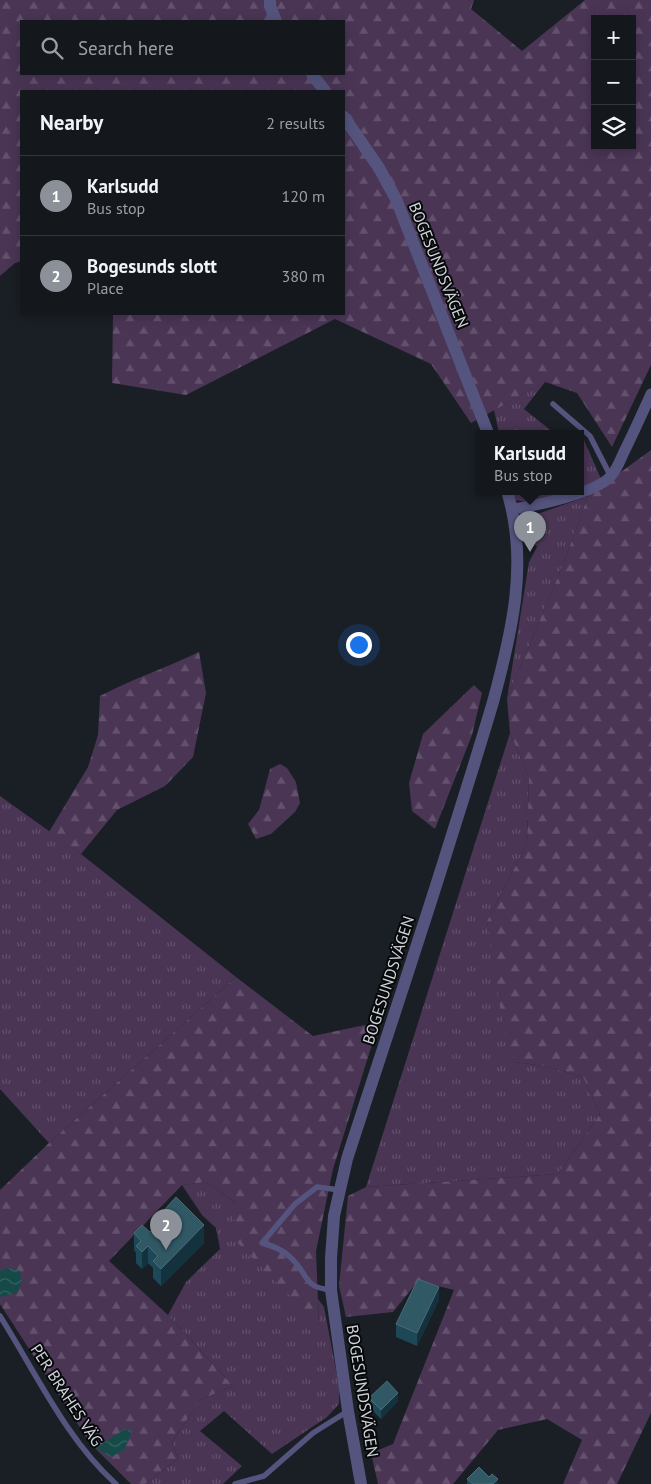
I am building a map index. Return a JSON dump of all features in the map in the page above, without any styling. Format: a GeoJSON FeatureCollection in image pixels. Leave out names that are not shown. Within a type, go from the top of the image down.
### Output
{"type":"FeatureCollection","features":[{"type":"Feature","properties":{"kind":"street"},"geometry":{"type":"LineString","coordinates":[[270,0],[270,6],[276,20]]}},
{"type":"Feature","properties":{"kind":"street"},"geometry":{"type":"LineString","coordinates":[[313,75],[324,90]]}},
{"type":"Feature","properties":{"kind":"street","name":"BOGESUNDSVÄGEN"},"geometry":{"type":"LineString","coordinates":[[345,118],[379,168],[396,200],[487,430]]}},
{"type":"Feature","properties":{"kind":"street"},"geometry":{"type":"LineString","coordinates":[[584,491],[601,485],[611,477],[651,394]]}},
{"type":"Feature","properties":{"kind":"street","name":"BOGESUNDSVÄGEN"},"geometry":{"type":"LineString","coordinates":[[361,1484],[348,1411],[331,1290],[334,1216],[347,1159],[479,752],[504,666],[512,630],[518,555],[513,509],[508,495]]}},
{"type":"Feature","properties":{"kind":"street"},"geometry":{"type":"LineString","coordinates":[[513,509],[541,505],[571,495]]}},
{"type":"Feature","properties":{"kind":"lane"},"geometry":{"type":"LineString","coordinates":[[553,404],[583,430]]}},
{"type":"Feature","properties":{"kind":"lane"},"geometry":{"type":"LineString","coordinates":[[584,431],[590,436],[611,477]]}},
{"type":"Feature","properties":{"kind":"lane"},"geometry":{"type":"LineString","coordinates":[[331,1290],[321,1289],[310,1284],[291,1257],[277,1248],[262,1243],[295,1204],[317,1187],[340,1190]]}},
{"type":"Feature","properties":{"kind":"lane","name":"PER BRAHES VÄG"},"geometry":{"type":"LineString","coordinates":[[0,1316],[71,1431],[94,1461],[116,1484]]}},
{"type":"Feature","properties":{"kind":"lane"},"geometry":{"type":"LineString","coordinates":[[235,1484],[264,1476],[313,1433],[348,1411]]}},
{"type":"Feature","properties":{"kind":"green space"},"geometry":{"type":"Polygon","coordinates":[[[0,0],[474,0],[471,9],[522,51],[585,0],[651,0],[651,365],[612,447],[577,393],[545,382],[471,423],[431,364],[335,319],[186,395],[112,383],[113,315],[345,315],[345,90],[20,90],[20,261],[15,263],[0,276],[0,0]]]}},
{"type":"Feature","properties":{"kind":"green space"},"geometry":{"type":"Polygon","coordinates":[[[545,382],[524,409],[550,430],[498,430],[494,410],[545,382]]]}},
{"type":"Feature","properties":{"kind":"green space"},"geometry":{"type":"Polygon","coordinates":[[[584,440],[601,479],[584,487],[584,440]]]}},
{"type":"Feature","properties":{"kind":"green space"},"geometry":{"type":"Polygon","coordinates":[[[651,450],[651,1413],[617,1484],[563,1484],[582,1440],[547,1419],[498,1430],[453,1484],[378,1484],[371,1453],[393,1444],[454,1290],[418,1281],[393,1312],[346,1317],[339,1286],[348,1196],[366,1187],[558,1174],[600,1114],[583,1077],[545,1066],[514,1062],[503,1027],[487,921],[527,844],[529,777],[510,733],[507,699],[564,562],[588,496],[651,450]]]}},
{"type":"Feature","properties":{"kind":"green space"},"geometry":{"type":"Polygon","coordinates":[[[514,495],[560,495],[529,503],[516,500],[514,495]]]}},
{"type":"Feature","properties":{"kind":"green space"},"geometry":{"type":"Polygon","coordinates":[[[588,496],[564,562],[507,699],[529,562],[537,547],[527,529],[529,521],[532,516],[588,496]]]}},
{"type":"Feature","properties":{"kind":"green space"},"geometry":{"type":"Polygon","coordinates":[[[199,652],[206,693],[193,757],[165,786],[117,810],[81,854],[49,832],[88,767],[98,735],[100,696],[199,652]]]}},
{"type":"Feature","properties":{"kind":"green space"},"geometry":{"type":"Polygon","coordinates":[[[474,685],[482,693],[472,735],[435,829],[412,811],[409,783],[423,734],[474,685]]]}},
{"type":"Feature","properties":{"kind":"green space"},"geometry":{"type":"Polygon","coordinates":[[[510,733],[529,777],[527,844],[487,921],[514,1062],[545,1066],[583,1077],[600,1114],[558,1174],[366,1187],[510,733]]]}},
{"type":"Feature","properties":{"kind":"green space"},"geometry":{"type":"Polygon","coordinates":[[[280,764],[287,768],[296,782],[300,803],[295,812],[271,834],[256,839],[248,824],[259,810],[270,769],[280,764]]]}},
{"type":"Feature","properties":{"kind":"green space"},"geometry":{"type":"Polygon","coordinates":[[[0,796],[81,854],[236,977],[49,1143],[0,1089],[0,796]]]}},
{"type":"Feature","properties":{"kind":"green space"},"geometry":{"type":"Polygon","coordinates":[[[236,977],[313,1036],[379,1022],[333,1169],[316,1251],[319,1326],[233,1238],[235,1202],[206,1182],[182,1185],[109,1261],[168,1315],[233,1386],[200,1400],[172,1442],[178,1459],[145,1484],[131,1484],[90,1443],[0,1304],[0,1190],[49,1143],[236,977]]]}},
{"type":"Feature","properties":{"kind":"green space"},"geometry":{"type":"Polygon","coordinates":[[[206,1182],[235,1202],[319,1326],[318,1299],[324,1307],[339,1386],[339,1404],[327,1417],[272,1454],[224,1411],[200,1431],[242,1466],[223,1484],[145,1484],[178,1459],[172,1442],[200,1400],[233,1386],[168,1315],[186,1282],[220,1249],[216,1228],[202,1215],[182,1185],[206,1182]]]}},
{"type":"Feature","properties":{"kind":"water"},"geometry":{"type":"Polygon","coordinates":[[[7,1268],[19,1270],[22,1281],[17,1293],[0,1297],[0,1271],[7,1268]]]}},
{"type":"Feature","properties":{"kind":"water"},"geometry":{"type":"Polygon","coordinates":[[[124,1429],[132,1431],[124,1450],[111,1457],[96,1448],[124,1429]]]}},
{"type":"Feature","properties":{"kind":"building"},"geometry":{"type":"Polygon","coordinates":[[[176,1197],[204,1225],[161,1269],[153,1261],[158,1256],[148,1246],[142,1252],[136,1246],[141,1241],[134,1233],[142,1225],[150,1232],[169,1213],[165,1209],[176,1197]]]}},
{"type":"Feature","properties":{"kind":"building"},"geometry":{"type":"Polygon","coordinates":[[[418,1279],[439,1287],[417,1333],[396,1324],[418,1279]]]}},
{"type":"Feature","properties":{"kind":"building"},"geometry":{"type":"Polygon","coordinates":[[[387,1381],[398,1393],[381,1410],[369,1398],[387,1381]]]}},
{"type":"Feature","properties":{"kind":"building"},"geometry":{"type":"Polygon","coordinates":[[[479,1467],[489,1477],[492,1474],[498,1479],[493,1484],[473,1484],[467,1479],[479,1467]]]}},
{"type":"Feature","properties":{"kind":"place","name":"Karlsudd"},"geometry":{"type":"Point","coordinates":[530,552]}},
{"type":"Feature","properties":{"kind":"place","name":"Bogesunds slott"},"geometry":{"type":"Point","coordinates":[166,1250]}}]}
